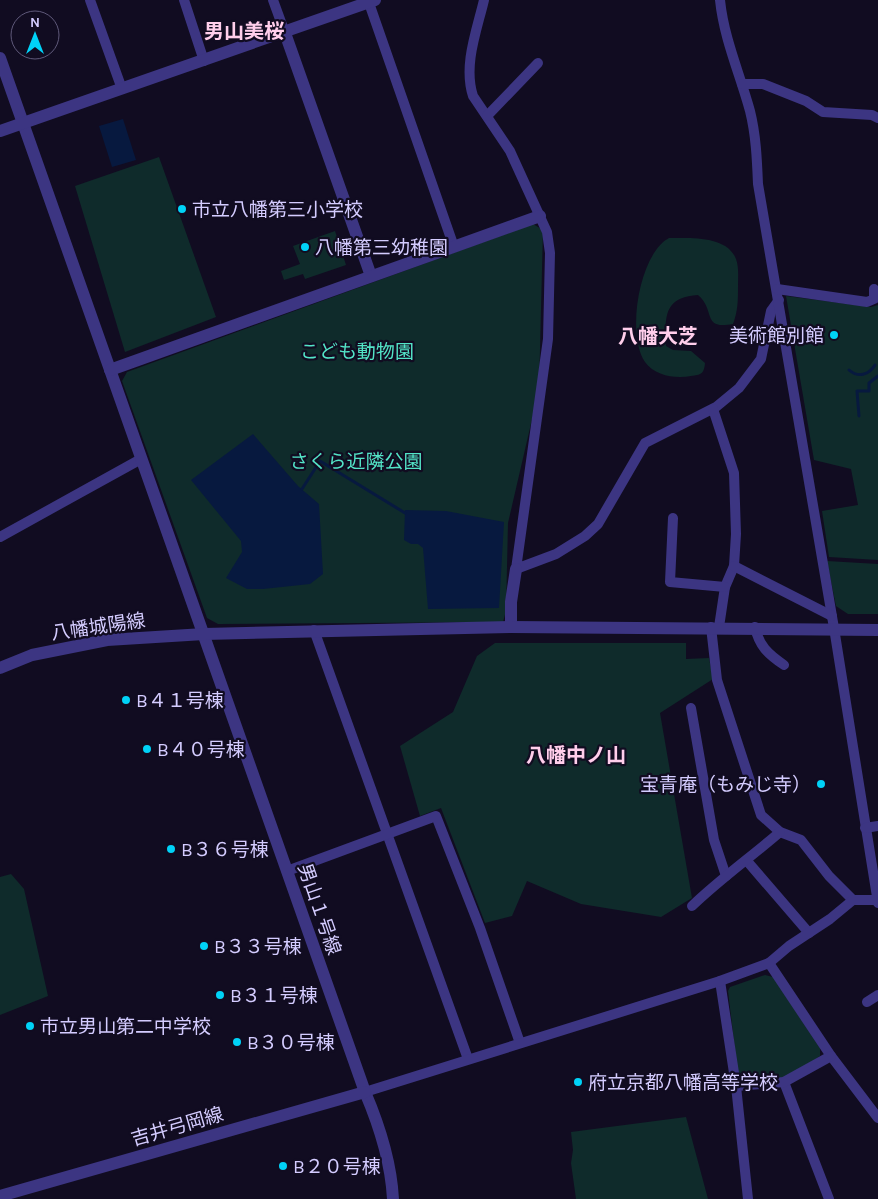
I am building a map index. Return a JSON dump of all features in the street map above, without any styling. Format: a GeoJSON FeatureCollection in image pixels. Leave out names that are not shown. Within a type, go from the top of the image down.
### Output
{"type":"FeatureCollection","features":[{"type":"Feature","properties":{"kind":"street"},"geometry":{"type":"LineString","coordinates":[[90,0],[122,89]]}},
{"type":"Feature","properties":{"kind":"street"},"geometry":{"type":"LineString","coordinates":[[184,0],[204,61]]}},
{"type":"Feature","properties":{"kind":"street"},"geometry":{"type":"LineString","coordinates":[[273,0],[371,276]]}},
{"type":"Feature","properties":{"kind":"street"},"geometry":{"type":"LineString","coordinates":[[484,0],[470,66],[470,86],[473,96],[510,151],[547,232],[550,253],[548,338],[511,602],[511,627]]}},
{"type":"Feature","properties":{"kind":"street"},"geometry":{"type":"LineString","coordinates":[[713,409],[734,472],[736,534],[734,566],[725,587],[715,627],[717,680],[761,815],[780,832],[801,840],[829,876],[853,900],[878,902],[833,622],[758,184],[756,144],[742,84],[723,26],[720,0]]}},
{"type":"Feature","properties":{"kind":"street"},"geometry":{"type":"LineString","coordinates":[[0,131],[285,33],[371,1],[454,247]]}},
{"type":"Feature","properties":{"kind":"street","name":"男山１号線"},"geometry":{"type":"LineString","coordinates":[[0,58],[365,1092],[382,1134],[392,1180],[393,1199]]}},
{"type":"Feature","properties":{"kind":"street"},"geometry":{"type":"LineString","coordinates":[[486,116],[538,63]]}},
{"type":"Feature","properties":{"kind":"street"},"geometry":{"type":"LineString","coordinates":[[742,84],[763,84],[806,101],[823,112],[878,118]]}},
{"type":"Feature","properties":{"kind":"street"},"geometry":{"type":"LineString","coordinates":[[110,370],[540,216]]}},
{"type":"Feature","properties":{"kind":"street"},"geometry":{"type":"LineString","coordinates":[[777,289],[867,302],[874,299],[874,289]]}},
{"type":"Feature","properties":{"kind":"street"},"geometry":{"type":"LineString","coordinates":[[516,569],[556,554],[585,536],[598,524],[645,444],[713,409],[739,388],[761,359],[771,311],[778,300]]}},
{"type":"Feature","properties":{"kind":"street"},"geometry":{"type":"LineString","coordinates":[[0,537],[141,459]]}},
{"type":"Feature","properties":{"kind":"street"},"geometry":{"type":"LineString","coordinates":[[673,518],[670,582],[725,587]]}},
{"type":"Feature","properties":{"kind":"street"},"geometry":{"type":"LineString","coordinates":[[734,566],[833,622]]}},
{"type":"Feature","properties":{"kind":"street","name":"八幡城陽線"},"geometry":{"type":"LineString","coordinates":[[0,668],[32,656],[107,640],[204,634],[511,627],[755,627],[833,622],[878,630]]}},
{"type":"Feature","properties":{"kind":"street"},"geometry":{"type":"LineString","coordinates":[[755,627],[758,642],[767,653],[784,665]]}},
{"type":"Feature","properties":{"kind":"street"},"geometry":{"type":"LineString","coordinates":[[314,630],[468,1059]]}},
{"type":"Feature","properties":{"kind":"street"},"geometry":{"type":"LineString","coordinates":[[691,708],[714,840],[726,876]]}},
{"type":"Feature","properties":{"kind":"street"},"geometry":{"type":"LineString","coordinates":[[287,871],[436,816],[480,928],[520,1043]]}},
{"type":"Feature","properties":{"kind":"street"},"geometry":{"type":"LineString","coordinates":[[866,828],[878,826]]}},
{"type":"Feature","properties":{"kind":"street"},"geometry":{"type":"LineString","coordinates":[[692,906],[780,832]]}},
{"type":"Feature","properties":{"kind":"street"},"geometry":{"type":"LineString","coordinates":[[747,861],[808,933]]}},
{"type":"Feature","properties":{"kind":"street"},"geometry":{"type":"LineString","coordinates":[[365,1092],[769,964],[853,900]]}},
{"type":"Feature","properties":{"kind":"street"},"geometry":{"type":"LineString","coordinates":[[769,964],[831,1056],[878,1118]]}},
{"type":"Feature","properties":{"kind":"street"},"geometry":{"type":"LineString","coordinates":[[720,981],[736,1086],[748,1199]]}},
{"type":"Feature","properties":{"kind":"street"},"geometry":{"type":"LineString","coordinates":[[867,1002],[878,995]]}},
{"type":"Feature","properties":{"kind":"street"},"geometry":{"type":"LineString","coordinates":[[736,1086],[784,1082],[831,1056]]}},
{"type":"Feature","properties":{"kind":"street"},"geometry":{"type":"LineString","coordinates":[[784,1082],[829,1199]]}},
{"type":"Feature","properties":{"kind":"street","name":"吉井弓岡線"},"geometry":{"type":"LineString","coordinates":[[0,1196],[365,1092]]}},
{"type":"Feature","properties":{"kind":"green space"},"geometry":{"type":"Polygon","coordinates":[[[159,157],[216,317],[125,352],[75,186],[159,157]]]}},
{"type":"Feature","properties":{"kind":"green space","name":"さくら近隣公園"},"geometry":{"type":"Polygon","coordinates":[[[533,224],[543,230],[539,389],[508,523],[506,611],[503,622],[218,624],[207,618],[122,381],[127,372],[533,224]]]}},
{"type":"Feature","properties":{"kind":"green space"},"geometry":{"type":"Polygon","coordinates":[[[335,231],[346,265],[305,279],[303,274],[284,280],[281,271],[300,264],[293,246],[335,231]]]}},
{"type":"Feature","properties":{"kind":"green space"},"geometry":{"type":"Polygon","coordinates":[[[669,238],[697,238],[716,242],[731,251],[737,262],[738,301],[733,324],[723,325],[713,321],[707,307],[698,295],[678,300],[668,311],[666,318],[666,346],[673,350],[691,351],[705,363],[703,372],[685,377],[666,375],[649,367],[639,350],[637,333],[636,315],[643,277],[650,260],[659,247],[669,238]]]}},
{"type":"Feature","properties":{"kind":"green space"},"geometry":{"type":"Polygon","coordinates":[[[786,296],[871,307],[878,305],[878,560],[829,557],[822,511],[858,505],[851,469],[814,460],[786,296]]]}},
{"type":"Feature","properties":{"kind":"green space"},"geometry":{"type":"Polygon","coordinates":[[[827,561],[878,564],[878,614],[848,614],[836,606],[827,561]]]}},
{"type":"Feature","properties":{"kind":"green space"},"geometry":{"type":"Polygon","coordinates":[[[495,643],[686,643],[686,659],[709,658],[713,679],[660,713],[692,898],[661,917],[581,904],[527,881],[512,916],[485,923],[441,808],[420,816],[400,746],[453,712],[477,656],[495,643]]]}},
{"type":"Feature","properties":{"kind":"green space"},"geometry":{"type":"Polygon","coordinates":[[[11,874],[24,889],[48,996],[0,1015],[0,877],[11,874]]]}},
{"type":"Feature","properties":{"kind":"green space"},"geometry":{"type":"Polygon","coordinates":[[[765,975],[773,977],[820,1048],[820,1056],[785,1081],[739,1083],[728,991],[730,987],[765,975]]]}},
{"type":"Feature","properties":{"kind":"green space"},"geometry":{"type":"Polygon","coordinates":[[[686,1117],[708,1199],[576,1199],[571,1163],[573,1150],[571,1132],[686,1117]]]}},
{"type":"Feature","properties":{"kind":"water"},"geometry":{"type":"Polygon","coordinates":[[[123,119],[136,160],[112,167],[99,126],[123,119]]]}},
{"type":"Feature","properties":{"kind":"water"},"geometry":{"type":"Polygon","coordinates":[[[253,434],[298,486],[319,504],[323,574],[310,584],[247,589],[226,578],[242,552],[241,541],[191,480],[253,434]]]}},
{"type":"Feature","properties":{"kind":"water"},"geometry":{"type":"Polygon","coordinates":[[[405,510],[446,511],[504,522],[499,608],[428,609],[423,548],[418,544],[411,544],[404,540],[405,510]]]}},
{"type":"Feature","properties":{"kind":"waterway"},"geometry":{"type":"LineString","coordinates":[[849,370],[860,375],[867,373],[875,365]]}},
{"type":"Feature","properties":{"kind":"waterway"},"geometry":{"type":"LineString","coordinates":[[859,416],[857,391],[869,391],[869,383],[878,376]]}},
{"type":"Feature","properties":{"kind":"waterway"},"geometry":{"type":"LineString","coordinates":[[302,489],[320,461],[405,513]]}},
{"type":"Feature","properties":{"kind":"place","name":"市立八幡第三小学校"},"geometry":{"type":"Point","coordinates":[182,209]}},
{"type":"Feature","properties":{"kind":"place","name":"八幡第三幼稚園"},"geometry":{"type":"Point","coordinates":[305,247]}},
{"type":"Feature","properties":{"kind":"place","name":"美術館別館"},"geometry":{"type":"Point","coordinates":[834,335]}},
{"type":"Feature","properties":{"kind":"place","name":"B４１号棟"},"geometry":{"type":"Point","coordinates":[126,700]}},
{"type":"Feature","properties":{"kind":"place","name":"B４０号棟"},"geometry":{"type":"Point","coordinates":[147,749]}},
{"type":"Feature","properties":{"kind":"place","name":"宝青庵（もみじ寺）"},"geometry":{"type":"Point","coordinates":[821,784]}},
{"type":"Feature","properties":{"kind":"place","name":"B３６号棟"},"geometry":{"type":"Point","coordinates":[171,849]}},
{"type":"Feature","properties":{"kind":"place","name":"B３３号棟"},"geometry":{"type":"Point","coordinates":[204,946]}},
{"type":"Feature","properties":{"kind":"place","name":"B３１号棟"},"geometry":{"type":"Point","coordinates":[220,995]}},
{"type":"Feature","properties":{"kind":"place","name":"市立男山第二中学校"},"geometry":{"type":"Point","coordinates":[30,1026]}},
{"type":"Feature","properties":{"kind":"place","name":"B３０号棟"},"geometry":{"type":"Point","coordinates":[237,1042]}},
{"type":"Feature","properties":{"kind":"place","name":"府立京都八幡高等学校"},"geometry":{"type":"Point","coordinates":[578,1082]}},
{"type":"Feature","properties":{"kind":"place","name":"B２０号棟"},"geometry":{"type":"Point","coordinates":[283,1166]}},
{"type":"Feature","properties":{"kind":"district","name":"男山美桜"},"geometry":{"type":"Point","coordinates":[244,31]}},
{"type":"Feature","properties":{"kind":"district","name":"八幡大芝"},"geometry":{"type":"Point","coordinates":[658,336]}},
{"type":"Feature","properties":{"kind":"district","name":"八幡中ノ山"},"geometry":{"type":"Point","coordinates":[576,755]}},
{"type":"Feature","properties":{"kind":"park label","name":"こども動物園"},"geometry":{"type":"Point","coordinates":[357,351]}}]}
